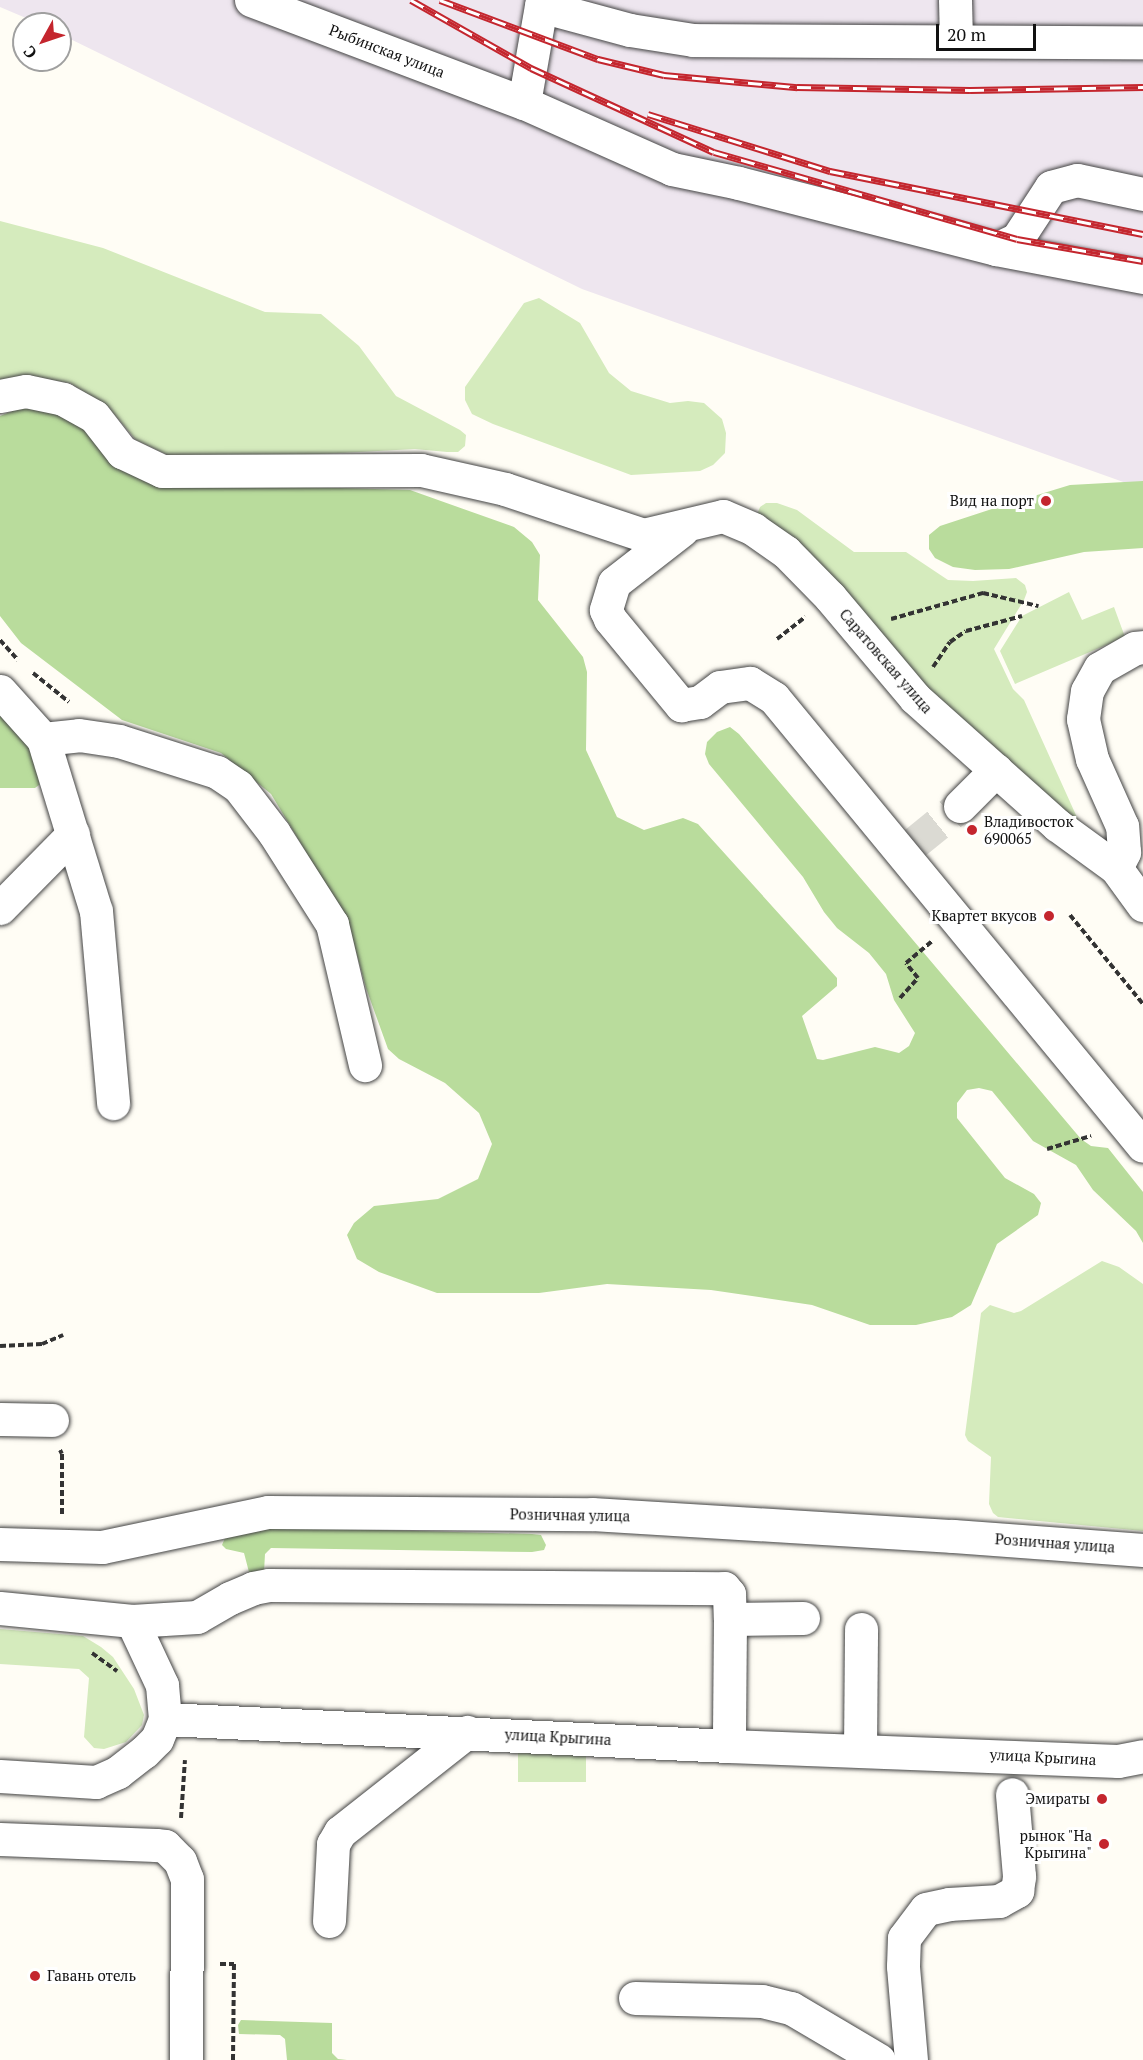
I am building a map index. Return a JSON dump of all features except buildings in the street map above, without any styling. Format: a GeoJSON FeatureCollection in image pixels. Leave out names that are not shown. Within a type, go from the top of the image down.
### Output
{"type":"FeatureCollection","features":[{"type":"Feature","properties":{"kind":"street","name":"Рыбинская улица"},"geometry":{"type":"LineString","coordinates":[[251,0],[524,103],[672,169],[740,183],[996,249],[1143,277]]}},
{"type":"Feature","properties":{"kind":"street"},"geometry":{"type":"LineString","coordinates":[[955,0],[956,40]]}},
{"type":"Feature","properties":{"kind":"street"},"geometry":{"type":"LineString","coordinates":[[524,103],[542,3],[630,30],[693,40],[1143,42]]}},
{"type":"Feature","properties":{"kind":"street"},"geometry":{"type":"LineString","coordinates":[[996,249],[1017,239],[1051,187],[1077,180],[1143,194]]}},
{"type":"Feature","properties":{"kind":"street","name":"Саратовская улица"},"geometry":{"type":"LineString","coordinates":[[0,396],[26,391],[63,399],[94,416],[122,452],[162,471],[422,470],[505,489],[643,535],[723,516],[753,529],[786,552],[857,628],[915,698],[1057,825],[1116,868],[1143,905]]}},
{"type":"Feature","properties":{"kind":"street"},"geometry":{"type":"LineString","coordinates":[[692,522],[614,583],[606,610],[610,620],[681,705],[700,702],[720,687],[750,684],[774,698],[907,849],[956,921],[1143,1145]]}},
{"type":"Feature","properties":{"kind":"street"},"geometry":{"type":"LineString","coordinates":[[1116,868],[1124,852],[1122,826],[1092,759],[1083,719],[1084,709],[1087,691],[1100,668],[1135,648],[1143,647]]}},
{"type":"Feature","properties":{"kind":"street"},"geometry":{"type":"LineString","coordinates":[[0,691],[43,739],[96,911],[112,1103]]}},
{"type":"Feature","properties":{"kind":"street"},"geometry":{"type":"LineString","coordinates":[[43,739],[79,735],[119,741],[217,772],[238,786],[274,833],[332,924],[365,1065]]}},
{"type":"Feature","properties":{"kind":"street"},"geometry":{"type":"LineString","coordinates":[[960,806],[996,770]]}},
{"type":"Feature","properties":{"kind":"street"},"geometry":{"type":"LineString","coordinates":[[0,908],[73,834]]}},
{"type":"Feature","properties":{"kind":"street"},"geometry":{"type":"LineString","coordinates":[[0,1419],[54,1434]]}},
{"type":"Feature","properties":{"kind":"street","name":"Розничная улица"},"geometry":{"type":"LineString","coordinates":[[0,1544],[102,1547],[268,1512],[592,1514],[1143,1550]]}},
{"type":"Feature","properties":{"kind":"street"},"geometry":{"type":"LineString","coordinates":[[0,1608],[132,1621],[197,1617],[230,1598],[253,1588],[269,1585],[724,1588],[729,1594],[730,1619],[729,1746]]}},
{"type":"Feature","properties":{"kind":"street"},"geometry":{"type":"LineString","coordinates":[[730,1619],[803,1618]]}},
{"type":"Feature","properties":{"kind":"street"},"geometry":{"type":"LineString","coordinates":[[0,1776],[96,1782],[118,1772],[144,1752],[177,1720],[132,1621]]}},
{"type":"Feature","properties":{"kind":"street"},"geometry":{"type":"LineString","coordinates":[[860,1750],[861,1629]]}},
{"type":"Feature","properties":{"kind":"street","name":"улица Крыгина"},"geometry":{"type":"LineString","coordinates":[[177,1720],[729,1746],[1118,1761],[1143,1756]]}},
{"type":"Feature","properties":{"kind":"street"},"geometry":{"type":"LineString","coordinates":[[329,1921],[333,1844],[340,1832],[467,1732]]}},
{"type":"Feature","properties":{"kind":"street"},"geometry":{"type":"LineString","coordinates":[[911,2060],[903,1966],[904,1938],[926,1909],[950,1904],[999,1901],[1017,1890],[1019,1876],[1012,1794]]}},
{"type":"Feature","properties":{"kind":"street"},"geometry":{"type":"LineString","coordinates":[[0,1839],[165,1846],[180,1861],[187,1880],[186,2060]]}},
{"type":"Feature","properties":{"kind":"street"},"geometry":{"type":"LineString","coordinates":[[635,1998],[762,2001],[791,2008],[867,2055],[879,2060]]}},
{"type":"Feature","properties":{"kind":"path"},"geometry":{"type":"LineString","coordinates":[[857,628],[983,593],[1038,606]]}},
{"type":"Feature","properties":{"kind":"path"},"geometry":{"type":"LineString","coordinates":[[915,698],[950,642],[966,631],[1022,615]]}},
{"type":"Feature","properties":{"kind":"path"},"geometry":{"type":"LineString","coordinates":[[0,640],[19,661]]}},
{"type":"Feature","properties":{"kind":"path"},"geometry":{"type":"LineString","coordinates":[[28,669],[71,703]]}},
{"type":"Feature","properties":{"kind":"path"},"geometry":{"type":"LineString","coordinates":[[1070,915],[1143,1004]]}},
{"type":"Feature","properties":{"kind":"path"},"geometry":{"type":"LineString","coordinates":[[900,998],[918,978],[906,963],[956,921]]}},
{"type":"Feature","properties":{"kind":"path"},"geometry":{"type":"LineString","coordinates":[[1047,1149],[1088,1138]]}},
{"type":"Feature","properties":{"kind":"path"},"geometry":{"type":"LineString","coordinates":[[0,1346],[42,1344],[63,1335]]}},
{"type":"Feature","properties":{"kind":"path"},"geometry":{"type":"LineString","coordinates":[[54,1434],[62,1454],[62,1547]]}},
{"type":"Feature","properties":{"kind":"path"},"geometry":{"type":"LineString","coordinates":[[86,1648],[119,1672]]}},
{"type":"Feature","properties":{"kind":"path"},"geometry":{"type":"LineString","coordinates":[[165,1846],[167,1830],[180,1831],[177,1720]]}},
{"type":"Feature","properties":{"kind":"path"},"geometry":{"type":"LineString","coordinates":[[233,2060],[234,1964]]}},
{"type":"Feature","properties":{"kind":"shaded area"},"geometry":{"type":"Polygon","coordinates":[[[0,0],[1143,0],[1143,489],[582,289],[72,40],[72,12],[12,12],[0,7],[0,0]]]}},
{"type":"Feature","properties":{"kind":"green space"},"geometry":{"type":"Polygon","coordinates":[[[0,221],[103,248],[265,312],[321,314],[359,346],[396,396],[460,430],[466,435],[465,446],[458,452],[415,449],[266,457],[168,455],[136,440],[109,408],[70,383],[28,376],[0,381],[0,221]]]}},
{"type":"Feature","properties":{"kind":"green space"},"geometry":{"type":"Polygon","coordinates":[[[539,298],[580,323],[609,373],[631,391],[670,403],[688,401],[704,403],[722,419],[726,433],[725,453],[713,465],[700,471],[631,475],[493,424],[472,414],[465,400],[465,387],[524,303],[539,298]]]}},
{"type":"Feature","properties":{"kind":"green space"},"geometry":{"type":"Polygon","coordinates":[[[20,408],[53,409],[83,428],[116,463],[269,486],[410,490],[514,527],[532,542],[540,555],[538,600],[583,657],[587,672],[586,750],[617,817],[644,830],[683,818],[698,824],[837,978],[837,986],[802,1016],[817,1059],[823,1060],[875,1047],[899,1053],[909,1046],[915,1033],[894,1000],[886,974],[869,953],[837,928],[824,912],[803,877],[709,764],[705,754],[707,742],[717,732],[730,727],[739,734],[1081,1139],[1091,1146],[1108,1148],[1143,1192],[1143,1243],[1136,1231],[1093,1190],[1076,1165],[1033,1141],[992,1091],[979,1088],[967,1090],[957,1103],[957,1118],[1005,1178],[1034,1194],[1041,1203],[1038,1215],[997,1244],[971,1305],[952,1317],[916,1325],[870,1325],[812,1305],[711,1290],[607,1284],[539,1293],[437,1293],[379,1272],[357,1259],[347,1235],[354,1223],[374,1206],[438,1199],[478,1179],[492,1144],[479,1113],[445,1083],[399,1059],[388,1049],[366,988],[348,922],[271,794],[221,753],[122,720],[21,643],[0,616],[0,416],[20,408]]]}},
{"type":"Feature","properties":{"kind":"green space"},"geometry":{"type":"Polygon","coordinates":[[[1143,481],[1143,548],[1084,552],[1009,569],[975,570],[953,567],[935,558],[929,549],[929,535],[940,526],[998,507],[1070,485],[1143,481]]]}},
{"type":"Feature","properties":{"kind":"green space"},"geometry":{"type":"Polygon","coordinates":[[[766,503],[777,503],[797,510],[854,552],[906,552],[948,580],[1016,578],[1025,585],[1027,592],[1024,600],[994,649],[1013,689],[1024,700],[1080,824],[1002,763],[756,517],[760,507],[766,503]]]}},
{"type":"Feature","properties":{"kind":"green space"},"geometry":{"type":"Polygon","coordinates":[[[1069,592],[1082,620],[1114,607],[1125,637],[1015,684],[1000,651],[1022,616],[1069,592]]]}},
{"type":"Feature","properties":{"kind":"green space"},"geometry":{"type":"Polygon","coordinates":[[[0,715],[30,748],[42,776],[39,785],[35,788],[0,788],[0,715]]]}},
{"type":"Feature","properties":{"kind":"green space"},"geometry":{"type":"Polygon","coordinates":[[[1102,1261],[1119,1267],[1143,1284],[1143,1531],[998,1517],[993,1513],[989,1504],[991,1457],[968,1441],[965,1435],[981,1313],[990,1305],[1014,1313],[1021,1311],[1102,1261]]]}},
{"type":"Feature","properties":{"kind":"green space"},"geometry":{"type":"Polygon","coordinates":[[[270,1527],[532,1534],[541,1535],[546,1545],[544,1550],[532,1552],[271,1548],[265,1554],[264,1572],[250,1576],[244,1553],[226,1549],[222,1545],[225,1538],[270,1527]]]}},
{"type":"Feature","properties":{"kind":"green space"},"geometry":{"type":"Polygon","coordinates":[[[0,1629],[83,1636],[101,1647],[113,1657],[134,1689],[144,1715],[142,1725],[126,1742],[104,1749],[94,1748],[84,1737],[89,1678],[79,1669],[0,1664],[0,1629]]]}},
{"type":"Feature","properties":{"kind":"green space"},"geometry":{"type":"Polygon","coordinates":[[[518,1747],[586,1747],[586,1782],[518,1782],[518,1747]]]}},
{"type":"Feature","properties":{"kind":"green space"},"geometry":{"type":"Polygon","coordinates":[[[241,2020],[332,2023],[332,2053],[338,2059],[347,2060],[287,2060],[285,2039],[280,2035],[239,2034],[238,2025],[241,2020]]]}},
{"type":"Feature","properties":{"kind":"tunnel"},"geometry":{"type":"LineString","coordinates":[[912,845],[960,806]]}},
{"type":"Feature","properties":{"kind":"railway"},"geometry":{"type":"LineString","coordinates":[[411,0],[531,68],[714,152],[1017,239],[1143,261]]}},
{"type":"Feature","properties":{"kind":"railway"},"geometry":{"type":"LineString","coordinates":[[440,0],[598,59],[664,75],[797,87],[970,90],[1143,87]]}},
{"type":"Feature","properties":{"kind":"railway"},"geometry":{"type":"LineString","coordinates":[[648,114],[830,171],[1143,234]]}},
{"type":"Feature","properties":{"kind":"place","name":"Вид на порт"},"geometry":{"type":"Point","coordinates":[1046,501]}},
{"type":"Feature","properties":{"kind":"place","name":"Владивосток 690065"},"geometry":{"type":"Point","coordinates":[972,830]}},
{"type":"Feature","properties":{"kind":"place","name":"Квартет вкусов"},"geometry":{"type":"Point","coordinates":[1049,916]}},
{"type":"Feature","properties":{"kind":"place","name":"Эмираты"},"geometry":{"type":"Point","coordinates":[1102,1799]}},
{"type":"Feature","properties":{"kind":"place","name":"рынок \"На Крыгина\""},"geometry":{"type":"Point","coordinates":[1104,1844]}},
{"type":"Feature","properties":{"kind":"place","name":"Гавань отель"},"geometry":{"type":"Point","coordinates":[35,1976]}}]}
